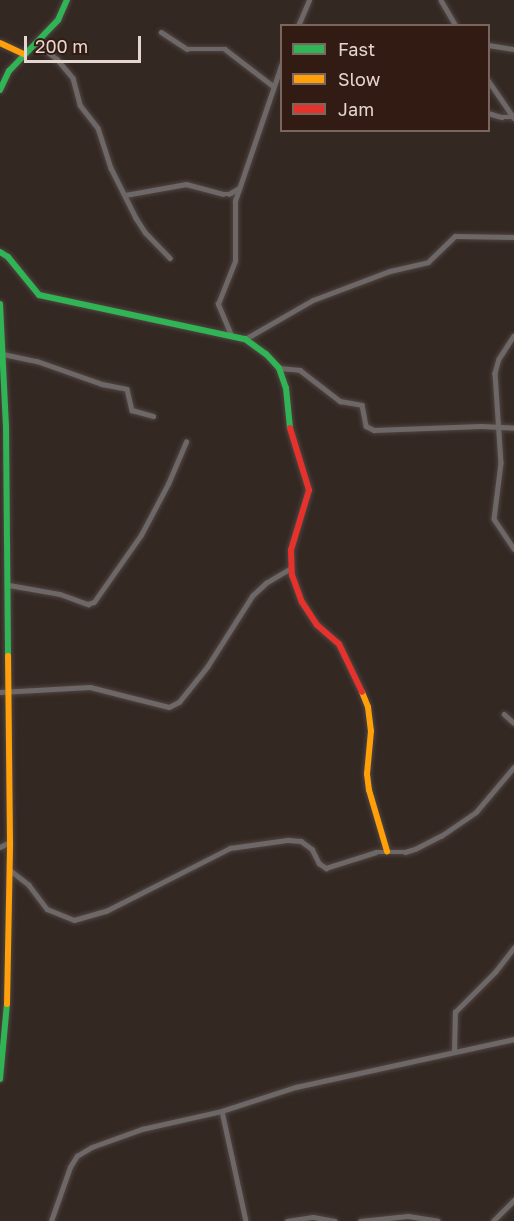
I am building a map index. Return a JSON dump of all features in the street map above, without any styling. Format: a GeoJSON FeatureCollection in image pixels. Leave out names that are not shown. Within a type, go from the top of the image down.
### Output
{"type":"FeatureCollection","features":[{"type":"Feature","properties":{"kind":"main road"},"geometry":{"type":"LineString","coordinates":[[0,90],[9,71],[58,20],[67,0]]}},
{"type":"Feature","properties":{"kind":"main road"},"geometry":{"type":"LineString","coordinates":[[0,43],[24,54]]}},
{"type":"Feature","properties":{"kind":"main road"},"geometry":{"type":"LineString","coordinates":[[0,252],[8,257],[33,289],[46,298],[245,339],[266,354],[279,368],[286,387],[291,437],[309,490],[291,550],[291,568],[302,602],[317,625],[339,644],[356,675],[368,707],[371,731],[367,774],[369,790],[382,827],[387,851]]}},
{"type":"Feature","properties":{"kind":"main road"},"geometry":{"type":"LineString","coordinates":[[0,304],[6,425],[9,585],[8,988],[0,1079]]}},
{"type":"Feature","properties":{"kind":"street"},"geometry":{"type":"LineString","coordinates":[[299,24],[309,0]]}},
{"type":"Feature","properties":{"kind":"street"},"geometry":{"type":"LineString","coordinates":[[441,0],[455,24]]}},
{"type":"Feature","properties":{"kind":"street"},"geometry":{"type":"LineString","coordinates":[[161,32],[187,49],[225,49],[272,85]]}},
{"type":"Feature","properties":{"kind":"street"},"geometry":{"type":"LineString","coordinates":[[37,43],[57,59],[73,78],[80,105],[98,128],[111,168],[125,195],[145,232],[170,258]]}},
{"type":"Feature","properties":{"kind":"street"},"geometry":{"type":"LineString","coordinates":[[490,45],[514,50]]}},
{"type":"Feature","properties":{"kind":"street"},"geometry":{"type":"LineString","coordinates":[[231,335],[218,310],[218,304],[236,261],[235,201],[272,85],[280,67]]}},
{"type":"Feature","properties":{"kind":"street"},"geometry":{"type":"LineString","coordinates":[[490,82],[513,117]]}},
{"type":"Feature","properties":{"kind":"street"},"geometry":{"type":"LineString","coordinates":[[490,113],[513,117]]}},
{"type":"Feature","properties":{"kind":"street"},"geometry":{"type":"LineString","coordinates":[[125,195],[186,184],[223,194],[239,188]]}},
{"type":"Feature","properties":{"kind":"street"},"geometry":{"type":"LineString","coordinates":[[245,339],[313,300],[390,271],[428,262],[455,236],[514,237]]}},
{"type":"Feature","properties":{"kind":"street"},"geometry":{"type":"LineString","coordinates":[[514,336],[499,359],[495,373],[501,463],[494,519],[514,549]]}},
{"type":"Feature","properties":{"kind":"street"},"geometry":{"type":"LineString","coordinates":[[3,354],[37,361],[102,384],[127,389],[132,410],[153,416]]}},
{"type":"Feature","properties":{"kind":"street"},"geometry":{"type":"LineString","coordinates":[[279,368],[300,370],[340,401],[362,405],[366,426],[374,430],[498,426],[514,428]]}},
{"type":"Feature","properties":{"kind":"street"},"geometry":{"type":"LineString","coordinates":[[0,420],[6,425]]}},
{"type":"Feature","properties":{"kind":"street"},"geometry":{"type":"LineString","coordinates":[[9,585],[60,594],[88,604],[94,602],[141,535],[186,441]]}},
{"type":"Feature","properties":{"kind":"street"},"geometry":{"type":"LineString","coordinates":[[0,692],[39,692],[90,687],[164,707],[175,705],[207,667],[252,596],[266,583],[291,568]]}},
{"type":"Feature","properties":{"kind":"street"},"geometry":{"type":"LineString","coordinates":[[504,714],[514,723]]}},
{"type":"Feature","properties":{"kind":"street"},"geometry":{"type":"LineString","coordinates":[[9,869],[28,885],[47,909],[74,920],[106,910],[230,848],[288,840],[301,841],[312,849],[319,863],[326,868],[387,851],[405,852],[415,849],[461,824],[494,793],[514,767]]}},
{"type":"Feature","properties":{"kind":"street"},"geometry":{"type":"LineString","coordinates":[[0,847],[9,842]]}},
{"type":"Feature","properties":{"kind":"street"},"geometry":{"type":"LineString","coordinates":[[454,1052],[455,1012],[495,972],[514,948]]}},
{"type":"Feature","properties":{"kind":"street"},"geometry":{"type":"LineString","coordinates":[[51,1221],[70,1167],[84,1151],[142,1129],[222,1111],[296,1087],[514,1040]]}},
{"type":"Feature","properties":{"kind":"street"},"geometry":{"type":"LineString","coordinates":[[222,1111],[245,1204],[246,1221]]}},
{"type":"Feature","properties":{"kind":"street"},"geometry":{"type":"LineString","coordinates":[[493,1221],[514,1200]]}},
{"type":"Feature","properties":{"kind":"street"},"geometry":{"type":"LineString","coordinates":[[360,1221],[408,1216],[438,1221]]}},
{"type":"Feature","properties":{"kind":"street"},"geometry":{"type":"LineString","coordinates":[[287,1221],[313,1217],[335,1221]]}},
{"type":"Feature","properties":{"kind":"traffic: fast"},"geometry":{"type":"LineString","coordinates":[[0,90],[9,71],[58,20],[67,0]]}},
{"type":"Feature","properties":{"kind":"traffic: fast"},"geometry":{"type":"LineString","coordinates":[[0,252],[8,257],[39,295],[245,339],[266,354],[279,368],[286,388],[290,428]]}},
{"type":"Feature","properties":{"kind":"traffic: fast"},"geometry":{"type":"LineString","coordinates":[[0,304],[6,425],[8,656]]}},
{"type":"Feature","properties":{"kind":"traffic: fast"},"geometry":{"type":"LineString","coordinates":[[0,1079],[7,1004]]}},
{"type":"Feature","properties":{"kind":"traffic: slow"},"geometry":{"type":"LineString","coordinates":[[0,43],[24,54]]}},
{"type":"Feature","properties":{"kind":"traffic: slow"},"geometry":{"type":"LineString","coordinates":[[7,1004],[10,842],[8,656]]}},
{"type":"Feature","properties":{"kind":"traffic: slow"},"geometry":{"type":"LineString","coordinates":[[362,692],[368,707],[371,731],[367,774],[369,790],[387,851]]}},
{"type":"Feature","properties":{"kind":"traffic: jam"},"geometry":{"type":"LineString","coordinates":[[290,428],[309,490],[291,550],[292,575],[302,602],[317,625],[339,644],[362,692]]}}]}
